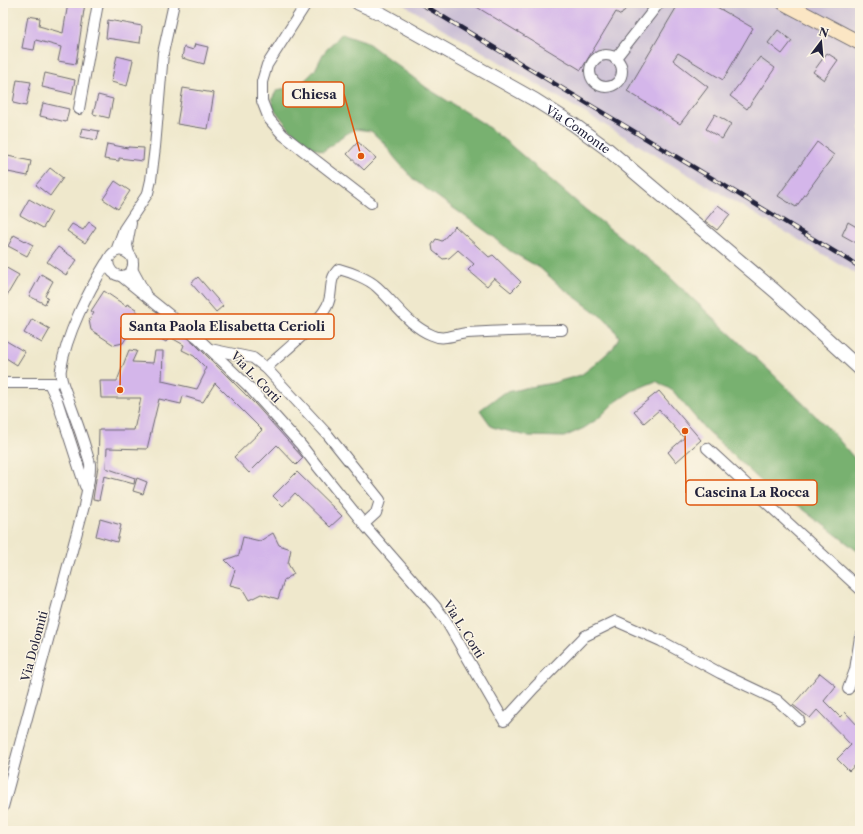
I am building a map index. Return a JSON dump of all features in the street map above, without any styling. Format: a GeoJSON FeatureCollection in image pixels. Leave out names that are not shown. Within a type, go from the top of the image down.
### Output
{"type":"FeatureCollection","features":[{"type":"Feature","properties":{"kind":"main road"},"geometry":{"type":"LineString","coordinates":[[784,3],[860,43]]}},
{"type":"Feature","properties":{"kind":"street"},"geometry":{"type":"LineString","coordinates":[[79,109],[98,3]]}},
{"type":"Feature","properties":{"kind":"street"},"geometry":{"type":"LineString","coordinates":[[116,252],[124,229],[148,193],[155,147],[163,53],[174,3]]}},
{"type":"Feature","properties":{"kind":"street"},"geometry":{"type":"LineString","coordinates":[[304,3],[304,7],[267,65],[262,82],[262,101],[269,119],[283,135],[371,203]]}},
{"type":"Feature","properties":{"kind":"street","name":"Via Comonte"},"geometry":{"type":"LineString","coordinates":[[358,3],[396,22],[528,96],[573,124],[606,148],[775,291],[860,369]]}},
{"type":"Feature","properties":{"kind":"street"},"geometry":{"type":"LineString","coordinates":[[615,58],[659,3]]}},
{"type":"Feature","properties":{"kind":"street"},"geometry":{"type":"LineString","coordinates":[[94,284],[103,278],[117,275],[124,276],[129,273],[132,268],[133,263],[129,254],[128,245],[130,227],[135,214]]}},
{"type":"Feature","properties":{"kind":"street"},"geometry":{"type":"LineString","coordinates":[[3,382],[62,382],[60,370],[66,347],[94,284],[108,262],[110,256],[116,252],[126,252],[129,254]]}},
{"type":"Feature","properties":{"kind":"street"},"geometry":{"type":"LineString","coordinates":[[108,262],[108,267],[117,275]]}},
{"type":"Feature","properties":{"kind":"street","name":"Via L. Corti"},"geometry":{"type":"LineString","coordinates":[[132,268],[146,295]]}},
{"type":"Feature","properties":{"kind":"street"},"geometry":{"type":"LineString","coordinates":[[266,368],[317,321],[328,305],[333,274],[339,269],[350,272],[376,286],[421,330],[433,336],[446,338],[465,333],[562,330]]}},
{"type":"Feature","properties":{"kind":"street","name":"Via L. Corti"},"geometry":{"type":"LineString","coordinates":[[117,275],[146,295],[210,349],[248,386],[301,445],[364,524],[442,615],[504,721],[584,636],[616,621],[661,641],[777,700],[799,720]]}},
{"type":"Feature","properties":{"kind":"street"},"geometry":{"type":"LineString","coordinates":[[210,349],[253,358],[266,368],[328,435],[380,500],[376,513],[364,524]]}},
{"type":"Feature","properties":{"kind":"street","name":"Via Dolomiti"},"geometry":{"type":"LineString","coordinates":[[3,807],[70,562],[84,506],[90,464],[82,434],[62,382]]}},
{"type":"Feature","properties":{"kind":"street"},"geometry":{"type":"LineString","coordinates":[[49,383],[57,400],[78,460],[86,491]]}},
{"type":"Feature","properties":{"kind":"street"},"geometry":{"type":"LineString","coordinates":[[706,448],[860,589]]}},
{"type":"Feature","properties":{"kind":"street"},"geometry":{"type":"LineString","coordinates":[[848,689],[855,670],[860,637]]}},
{"type":"Feature","properties":{"kind":"shaded area"},"geometry":{"type":"Polygon","coordinates":[[[401,3],[860,3],[860,276],[645,149],[401,3]]]}},
{"type":"Feature","properties":{"kind":"green space"},"geometry":{"type":"Polygon","coordinates":[[[341,33],[365,41],[427,88],[484,124],[508,143],[586,210],[661,269],[774,375],[833,433],[860,465],[860,553],[799,506],[762,482],[705,429],[673,391],[656,381],[632,391],[614,403],[599,418],[584,428],[564,437],[527,436],[492,427],[480,410],[503,393],[553,383],[581,375],[613,348],[619,337],[610,323],[560,286],[540,268],[510,251],[494,237],[414,180],[384,143],[371,131],[355,129],[341,137],[323,151],[307,144],[294,133],[272,106],[273,97],[277,90],[300,85],[315,70],[323,54],[341,33]]]}},
{"type":"Feature","properties":{"kind":"building"},"geometry":{"type":"Polygon","coordinates":[[[68,3],[85,3],[76,64],[58,61],[61,47],[36,40],[34,50],[22,48],[28,16],[40,18],[39,26],[63,33],[68,3]]]}},
{"type":"Feature","properties":{"kind":"building"},"geometry":{"type":"Polygon","coordinates":[[[470,3],[630,3],[621,15],[616,12],[581,70],[470,3]]]}},
{"type":"Feature","properties":{"kind":"building"},"geometry":{"type":"Polygon","coordinates":[[[679,3],[710,3],[753,28],[723,80],[678,53],[673,60],[708,87],[680,124],[627,91],[679,3]]]}},
{"type":"Feature","properties":{"kind":"building"},"geometry":{"type":"Polygon","coordinates":[[[108,20],[142,26],[140,43],[106,38],[108,20]]]}},
{"type":"Feature","properties":{"kind":"building"},"geometry":{"type":"Polygon","coordinates":[[[778,30],[792,41],[782,54],[768,43],[778,30]]]}},
{"type":"Feature","properties":{"kind":"building"},"geometry":{"type":"Polygon","coordinates":[[[195,44],[208,47],[204,64],[182,58],[184,47],[193,50],[195,44]]]}},
{"type":"Feature","properties":{"kind":"building"},"geometry":{"type":"Polygon","coordinates":[[[827,53],[838,60],[824,80],[813,72],[827,53]]]}},
{"type":"Feature","properties":{"kind":"building"},"geometry":{"type":"Polygon","coordinates":[[[117,56],[133,60],[127,86],[111,82],[117,56]]]}},
{"type":"Feature","properties":{"kind":"building"},"geometry":{"type":"Polygon","coordinates":[[[760,57],[775,68],[747,109],[730,96],[760,57]]]}},
{"type":"Feature","properties":{"kind":"building"},"geometry":{"type":"Polygon","coordinates":[[[45,73],[75,80],[72,94],[42,87],[45,73]]]}},
{"type":"Feature","properties":{"kind":"building"},"geometry":{"type":"Polygon","coordinates":[[[17,80],[31,82],[26,106],[13,103],[17,80]]]}},
{"type":"Feature","properties":{"kind":"building"},"geometry":{"type":"Polygon","coordinates":[[[183,88],[214,93],[208,129],[177,124],[183,88]]]}},
{"type":"Feature","properties":{"kind":"building"},"geometry":{"type":"Polygon","coordinates":[[[98,95],[113,99],[109,118],[93,114],[98,95]]]}},
{"type":"Feature","properties":{"kind":"building"},"geometry":{"type":"Polygon","coordinates":[[[43,103],[69,109],[66,122],[40,116],[43,103]]]}},
{"type":"Feature","properties":{"kind":"building"},"geometry":{"type":"Polygon","coordinates":[[[715,114],[731,124],[722,139],[706,129],[715,114]]]}},
{"type":"Feature","properties":{"kind":"building"},"geometry":{"type":"Polygon","coordinates":[[[82,128],[99,131],[97,140],[80,137],[82,128]]]}},
{"type":"Feature","properties":{"kind":"building"},"geometry":{"type":"Polygon","coordinates":[[[358,142],[376,158],[364,170],[347,154],[358,142]]]}},
{"type":"Feature","properties":{"kind":"building"},"geometry":{"type":"Polygon","coordinates":[[[817,142],[834,155],[796,207],[778,196],[817,142]]]}},
{"type":"Feature","properties":{"kind":"building"},"geometry":{"type":"Polygon","coordinates":[[[107,144],[128,148],[144,148],[143,161],[119,158],[119,161],[104,159],[107,144]]]}},
{"type":"Feature","properties":{"kind":"building"},"geometry":{"type":"Polygon","coordinates":[[[3,155],[31,161],[28,176],[3,171],[3,155]]]}},
{"type":"Feature","properties":{"kind":"building"},"geometry":{"type":"Polygon","coordinates":[[[50,168],[63,178],[50,196],[36,185],[50,168]]]}},
{"type":"Feature","properties":{"kind":"building"},"geometry":{"type":"Polygon","coordinates":[[[115,181],[130,191],[118,209],[103,199],[115,181]]]}},
{"type":"Feature","properties":{"kind":"building"},"geometry":{"type":"Polygon","coordinates":[[[29,199],[52,212],[43,228],[20,215],[29,199]]]}},
{"type":"Feature","properties":{"kind":"building"},"geometry":{"type":"Polygon","coordinates":[[[718,205],[730,214],[717,230],[705,221],[718,205]]]}},
{"type":"Feature","properties":{"kind":"building"},"geometry":{"type":"Polygon","coordinates":[[[89,222],[96,227],[85,243],[67,231],[72,224],[83,230],[89,222]]]}},
{"type":"Feature","properties":{"kind":"building"},"geometry":{"type":"Polygon","coordinates":[[[848,222],[860,229],[860,245],[842,235],[848,222]]]}},
{"type":"Feature","properties":{"kind":"building"},"geometry":{"type":"Polygon","coordinates":[[[455,226],[489,257],[493,255],[521,282],[511,292],[494,278],[487,286],[468,270],[474,264],[458,250],[449,258],[443,259],[433,251],[432,245],[436,239],[442,241],[455,226]]]}},
{"type":"Feature","properties":{"kind":"building"},"geometry":{"type":"Polygon","coordinates":[[[14,235],[33,245],[27,256],[8,246],[14,235]]]}},
{"type":"Feature","properties":{"kind":"building"},"geometry":{"type":"Polygon","coordinates":[[[58,247],[77,260],[66,275],[47,262],[58,247]]]}},
{"type":"Feature","properties":{"kind":"building"},"geometry":{"type":"Polygon","coordinates":[[[3,266],[19,275],[3,302],[3,266]]]}},
{"type":"Feature","properties":{"kind":"building"},"geometry":{"type":"Polygon","coordinates":[[[41,274],[53,281],[45,296],[48,297],[45,304],[29,296],[41,274]]]}},
{"type":"Feature","properties":{"kind":"building"},"geometry":{"type":"Polygon","coordinates":[[[198,277],[223,306],[216,312],[191,283],[198,277]]]}},
{"type":"Feature","properties":{"kind":"building"},"geometry":{"type":"Polygon","coordinates":[[[104,291],[126,306],[127,304],[136,309],[137,321],[123,343],[114,345],[91,330],[89,320],[94,313],[91,311],[104,291]]]}},
{"type":"Feature","properties":{"kind":"building"},"geometry":{"type":"Polygon","coordinates":[[[158,314],[193,342],[255,404],[303,458],[296,465],[277,445],[249,473],[234,457],[262,430],[215,383],[203,402],[183,396],[181,404],[159,399],[147,449],[107,448],[106,468],[135,478],[134,484],[104,476],[99,500],[93,499],[98,466],[99,430],[134,430],[141,398],[101,398],[100,381],[117,381],[129,350],[137,351],[132,362],[153,363],[155,351],[163,351],[162,381],[197,389],[205,373],[204,371],[206,368],[194,356],[182,350],[184,345],[170,337],[166,342],[147,331],[158,314]]]}},
{"type":"Feature","properties":{"kind":"building"},"geometry":{"type":"Polygon","coordinates":[[[32,319],[50,329],[42,343],[24,333],[32,319]]]}},
{"type":"Feature","properties":{"kind":"building"},"geometry":{"type":"Polygon","coordinates":[[[3,339],[25,352],[17,365],[3,356],[3,339]]]}},
{"type":"Feature","properties":{"kind":"building"},"geometry":{"type":"Polygon","coordinates":[[[659,391],[701,440],[676,462],[668,452],[684,438],[659,410],[644,423],[634,411],[659,391]]]}},
{"type":"Feature","properties":{"kind":"building"},"geometry":{"type":"Polygon","coordinates":[[[297,472],[342,516],[330,527],[295,493],[283,506],[273,496],[297,472]]]}},
{"type":"Feature","properties":{"kind":"building"},"geometry":{"type":"Polygon","coordinates":[[[137,478],[147,482],[143,494],[133,491],[137,478]]]}},
{"type":"Feature","properties":{"kind":"building"},"geometry":{"type":"Polygon","coordinates":[[[100,519],[121,525],[117,542],[96,536],[100,519]]]}},
{"type":"Feature","properties":{"kind":"building"},"geometry":{"type":"Polygon","coordinates":[[[273,533],[279,545],[291,549],[288,564],[294,574],[284,580],[278,599],[261,594],[249,600],[242,588],[230,585],[235,570],[225,560],[239,555],[243,537],[260,541],[273,533]]]}},
{"type":"Feature","properties":{"kind":"building"},"geometry":{"type":"Polygon","coordinates":[[[820,673],[836,686],[824,701],[840,717],[845,712],[860,728],[860,761],[849,771],[837,759],[851,745],[817,710],[810,718],[793,705],[820,673]]]}},
{"type":"Feature","properties":{"kind":"railway"},"geometry":{"type":"LineString","coordinates":[[420,3],[860,267]]}},
{"type":"Feature","properties":{"kind":"place","name":"Chiesa"},"geometry":{"type":"Point","coordinates":[361,156]}},
{"type":"Feature","properties":{"kind":"place","name":"Santa Paola Elisabetta Cerioli"},"geometry":{"type":"Point","coordinates":[120,390]}},
{"type":"Feature","properties":{"kind":"place","name":"Cascina La Rocca"},"geometry":{"type":"Point","coordinates":[685,431]}}]}
